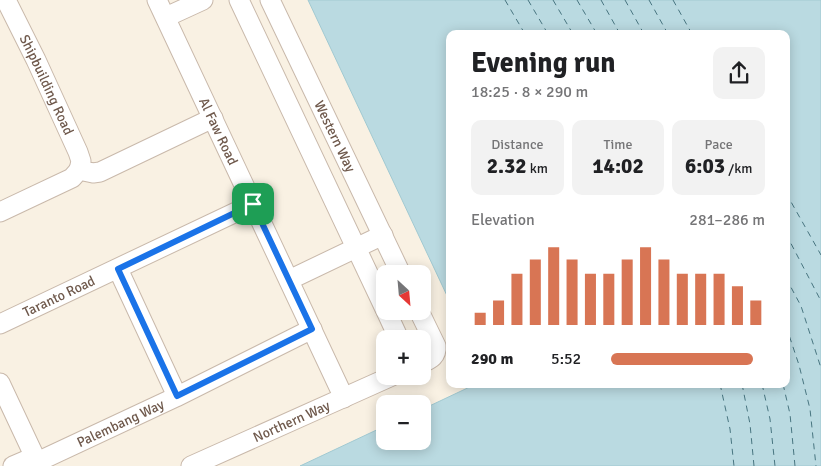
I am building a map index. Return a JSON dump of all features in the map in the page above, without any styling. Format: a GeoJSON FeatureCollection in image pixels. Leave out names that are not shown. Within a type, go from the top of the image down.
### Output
{"type":"FeatureCollection","features":[{"type":"Feature","properties":{"kind":"lane","name":"Shipbuilding Road"},"geometry":{"type":"LineString","coordinates":[[6,0],[78,152],[81,161],[79,170]]}},
{"type":"Feature","properties":{"kind":"lane","name":"Al Faw Road"},"geometry":{"type":"LineString","coordinates":[[158,0],[344,398]]}},
{"type":"Feature","properties":{"kind":"lane"},"geometry":{"type":"LineString","coordinates":[[166,17],[203,0]]}},
{"type":"Feature","properties":{"kind":"lane"},"geometry":{"type":"LineString","coordinates":[[239,0],[376,289]]}},
{"type":"Feature","properties":{"kind":"lane","name":"Western Way"},"geometry":{"type":"LineString","coordinates":[[270,0],[397,265]]}},
{"type":"Feature","properties":{"kind":"lane"},"geometry":{"type":"LineString","coordinates":[[0,212],[72,178],[79,170],[93,173],[100,172],[213,118]]}},
{"type":"Feature","properties":{"kind":"lane","name":"Taranto Road"},"geometry":{"type":"LineString","coordinates":[[0,324],[253,204]]}},
{"type":"Feature","properties":{"kind":"lane"},"geometry":{"type":"LineString","coordinates":[[289,280],[383,236]]}},
{"type":"Feature","properties":{"kind":"lane"},"geometry":{"type":"LineString","coordinates":[[118,269],[177,396]]}},
{"type":"Feature","properties":{"kind":"lane","name":"Palembang Way"},"geometry":{"type":"LineString","coordinates":[[14,466],[36,462],[177,396],[312,329]]}},
{"type":"Feature","properties":{"kind":"lane"},"geometry":{"type":"LineString","coordinates":[[431,336],[436,346],[436,352],[431,358]]}},
{"type":"Feature","properties":{"kind":"lane"},"geometry":{"type":"LineString","coordinates":[[0,383],[36,462]]}},
{"type":"Feature","properties":{"kind":"lane","name":"Northern Way"},"geometry":{"type":"LineString","coordinates":[[191,466],[376,383]]}},
{"type":"Feature","properties":{"kind":"water"},"geometry":{"type":"Polygon","coordinates":[[[308,0],[821,0],[821,466],[300,466],[376,430],[376,450],[431,450],[431,405],[468,388],[790,388],[790,30],[446,30],[446,293],[308,0]]]}},
{"type":"Feature","properties":{"kind":"ferry route"},"geometry":{"type":"LineString","coordinates":[[505,0],[523,30]]}},
{"type":"Feature","properties":{"kind":"ferry route"},"geometry":{"type":"LineString","coordinates":[[528,0],[546,30]]}},
{"type":"Feature","properties":{"kind":"ferry route"},"geometry":{"type":"LineString","coordinates":[[553,0],[571,30]]}},
{"type":"Feature","properties":{"kind":"ferry route"},"geometry":{"type":"LineString","coordinates":[[577,0],[595,30]]}},
{"type":"Feature","properties":{"kind":"ferry route"},"geometry":{"type":"LineString","coordinates":[[601,0],[618,30]]}},
{"type":"Feature","properties":{"kind":"ferry route"},"geometry":{"type":"LineString","coordinates":[[625,0],[642,30]]}},
{"type":"Feature","properties":{"kind":"ferry route"},"geometry":{"type":"LineString","coordinates":[[649,0],[666,30]]}},
{"type":"Feature","properties":{"kind":"ferry route"},"geometry":{"type":"LineString","coordinates":[[673,0],[690,30]]}},
{"type":"Feature","properties":{"kind":"ferry route"},"geometry":{"type":"LineString","coordinates":[[790,200],[821,255]]}},
{"type":"Feature","properties":{"kind":"ferry route"},"geometry":{"type":"LineString","coordinates":[[790,242],[821,301]]}},
{"type":"Feature","properties":{"kind":"ferry route"},"geometry":{"type":"LineString","coordinates":[[790,285],[801,306],[821,368]]}},
{"type":"Feature","properties":{"kind":"ferry route"},"geometry":{"type":"LineString","coordinates":[[790,338],[810,409],[816,466]]}},
{"type":"Feature","properties":{"kind":"ferry route"},"geometry":{"type":"LineString","coordinates":[[721,388],[730,429],[734,466]]}},
{"type":"Feature","properties":{"kind":"ferry route"},"geometry":{"type":"LineString","coordinates":[[743,388],[750,424],[754,466]]}},
{"type":"Feature","properties":{"kind":"ferry route"},"geometry":{"type":"LineString","coordinates":[[763,388],[770,419],[775,466]]}},
{"type":"Feature","properties":{"kind":"ferry route"},"geometry":{"type":"LineString","coordinates":[[784,388],[790,414],[795,466]]}},
{"type":"Feature","properties":{"kind":"route"},"geometry":{"type":"LineString","coordinates":[[253,204],[312,329],[177,396],[118,269],[253,204]]}}]}
